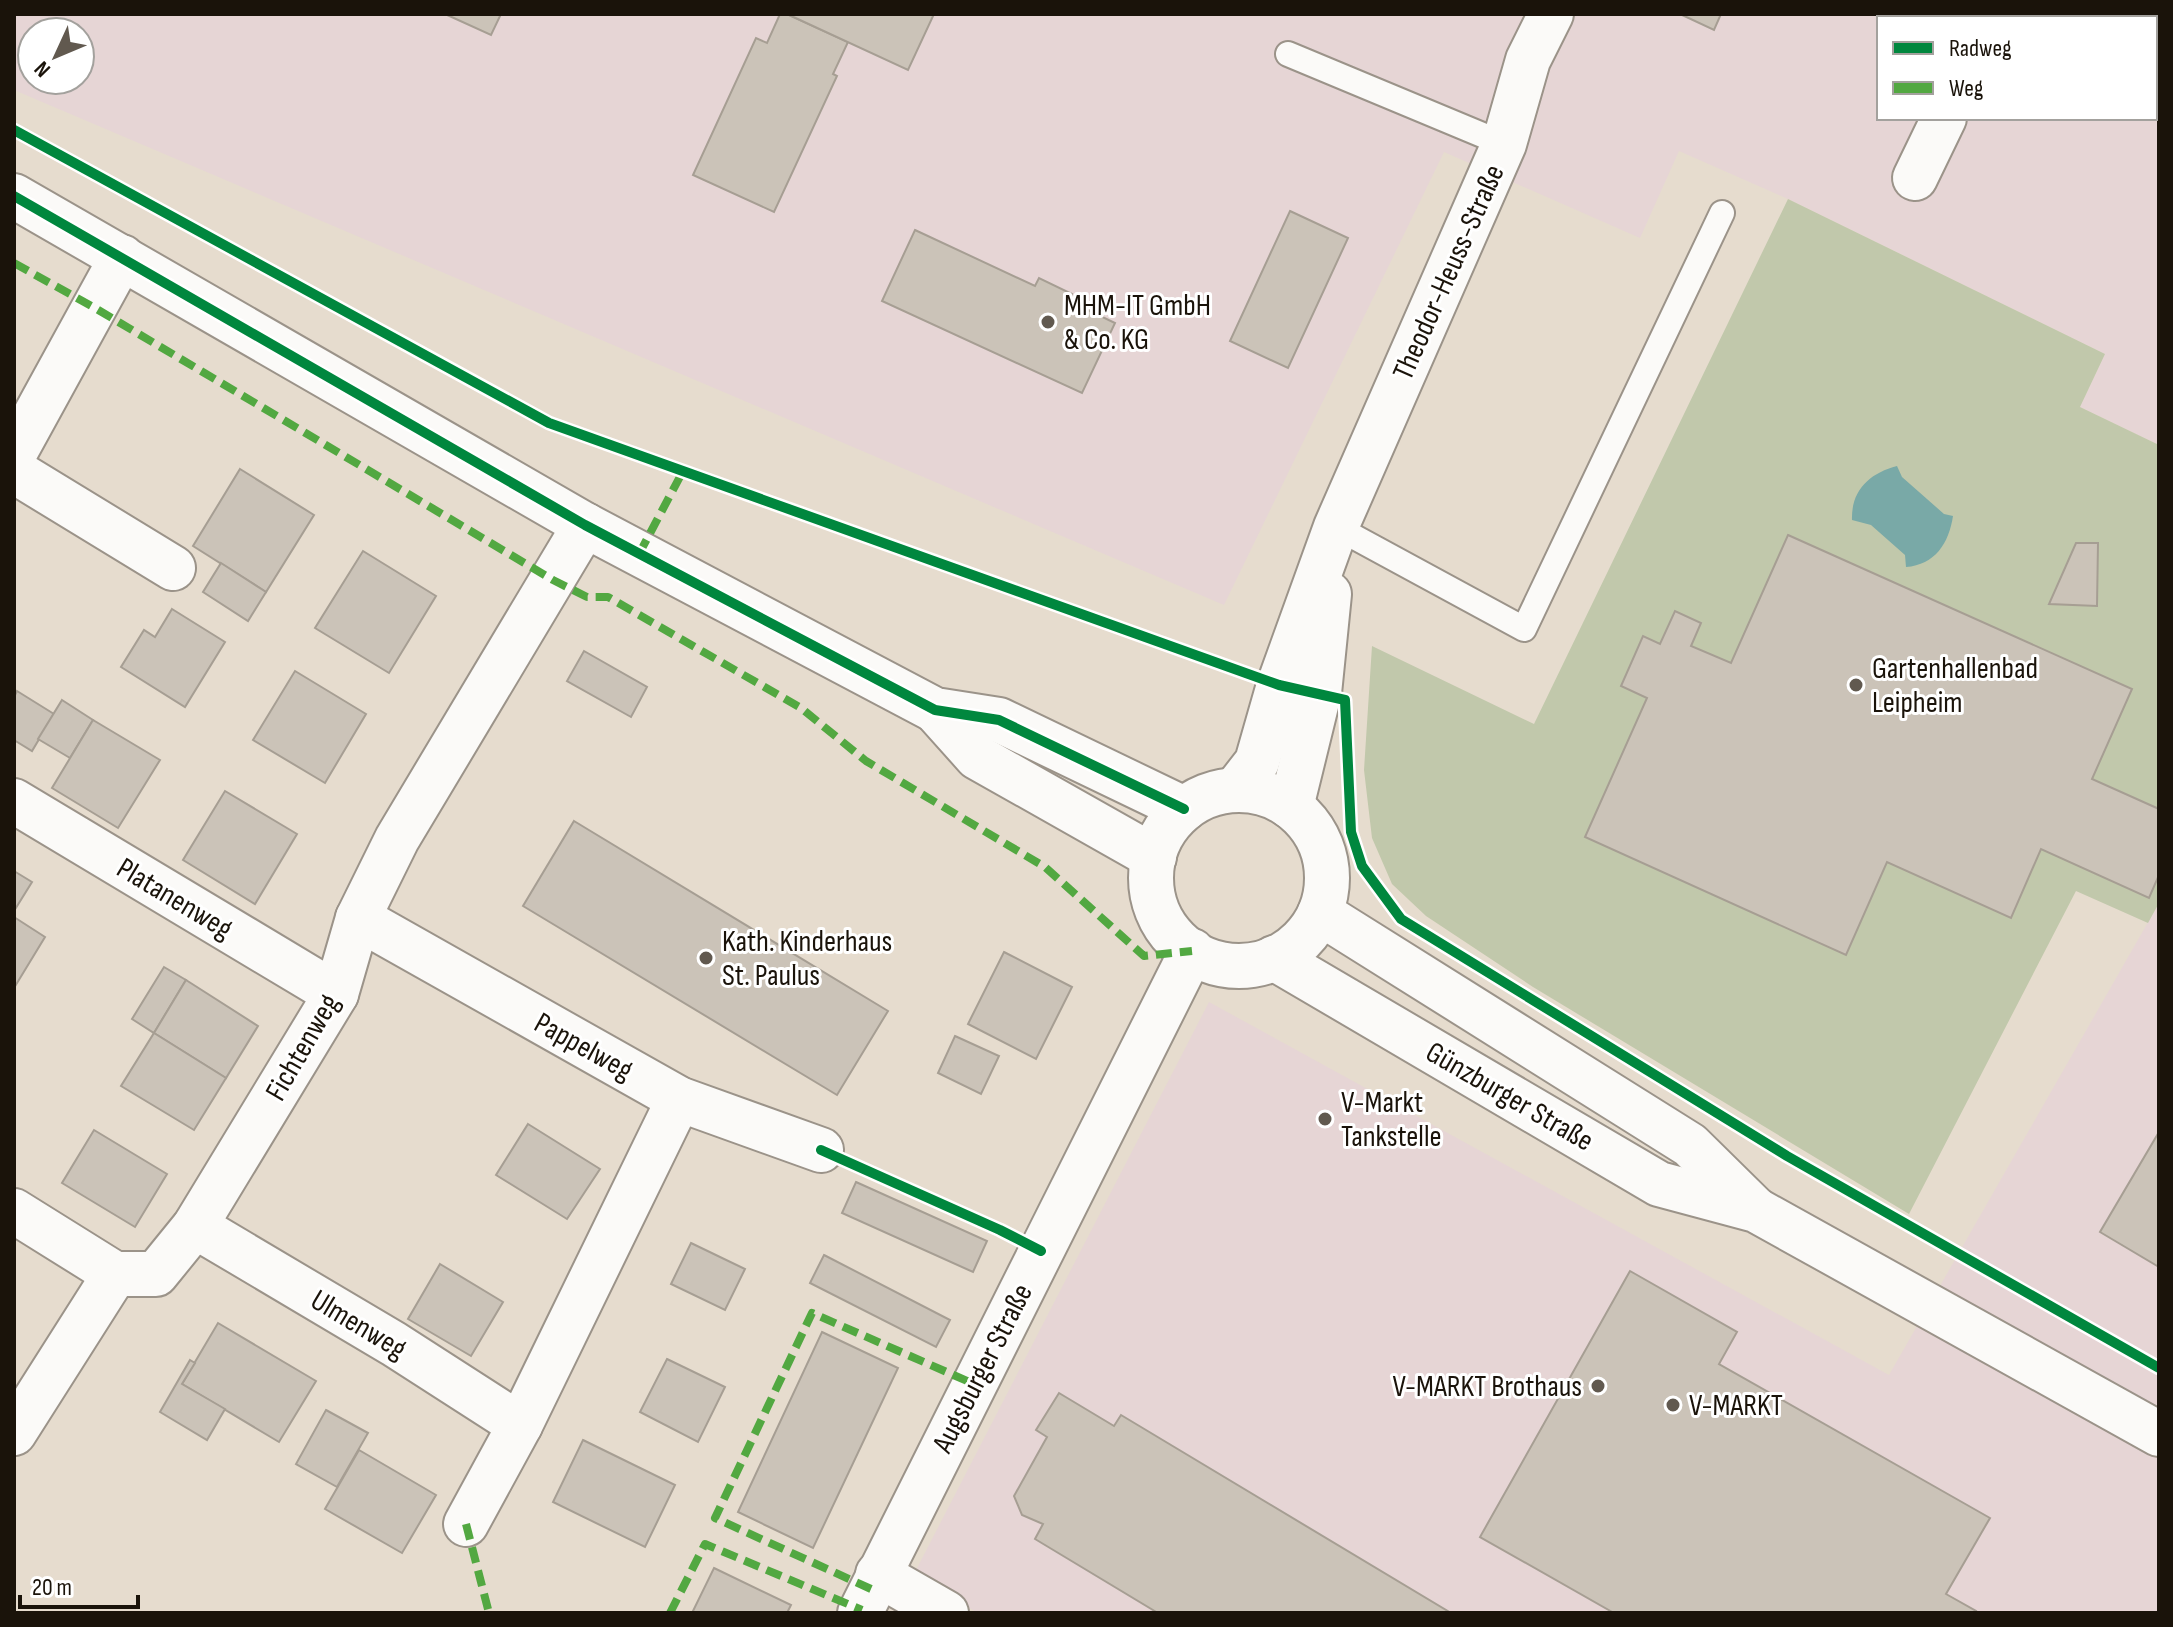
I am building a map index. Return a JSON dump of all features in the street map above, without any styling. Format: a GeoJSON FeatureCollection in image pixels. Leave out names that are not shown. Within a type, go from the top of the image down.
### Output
{"type":"FeatureCollection","features":[{"type":"Feature","properties":{"kind":"street","name":"Theodor-Heuss-Straße"},"geometry":{"type":"LineString","coordinates":[[1236,789],[1257,762],[1279,685],[1336,527],[1504,144],[1528,60],[1551,14]]}},
{"type":"Feature","properties":{"kind":"street"},"geometry":{"type":"LineString","coordinates":[[1915,178],[1943,120]]}},
{"type":"Feature","properties":{"kind":"street"},"geometry":{"type":"LineString","coordinates":[[14,196],[585,525],[935,710],[999,720],[1184,809]]}},
{"type":"Feature","properties":{"kind":"street"},"geometry":{"type":"LineString","coordinates":[[14,454],[122,257]]}},
{"type":"Feature","properties":{"kind":"street"},"geometry":{"type":"LineString","coordinates":[[14,471],[173,568]]}},
{"type":"Feature","properties":{"kind":"street","name":"Fichtenweg"},"geometry":{"type":"LineString","coordinates":[[115,1274],[156,1274],[195,1226],[336,994],[358,918],[397,839],[585,525]]}},
{"type":"Feature","properties":{"kind":"street","name":"Theodor-Heuss-Straße"},"geometry":{"type":"LineString","coordinates":[[1291,807],[1319,693],[1336,527]]}},
{"type":"Feature","properties":{"kind":"street"},"geometry":{"type":"LineString","coordinates":[[935,710],[977,757],[1154,857]]}},
{"type":"Feature","properties":{"kind":"street"},"geometry":{"type":"LineString","coordinates":[[1236,789],[1255,791],[1291,807],[1306,820],[1317,836],[1327,874],[1326,894],[1320,913],[1309,931],[1293,947],[1274,958],[1232,966],[1211,961],[1177,940],[1157,909],[1151,892],[1154,857],[1165,830],[1184,809],[1217,792],[1236,789]]}},
{"type":"Feature","properties":{"kind":"street","name":"Platanenweg"},"geometry":{"type":"LineString","coordinates":[[14,801],[336,994]]}},
{"type":"Feature","properties":{"kind":"street","name":"Günzburger Straße"},"geometry":{"type":"LineString","coordinates":[[1320,913],[1690,1145],[1756,1210]]}},
{"type":"Feature","properties":{"kind":"street","name":"Pappelweg"},"geometry":{"type":"LineString","coordinates":[[358,918],[679,1099],[821,1150]]}},
{"type":"Feature","properties":{"kind":"street","name":"Augsburger Straße"},"geometry":{"type":"LineString","coordinates":[[860,1613],[1192,951]]}},
{"type":"Feature","properties":{"kind":"street","name":"Günzburger Straße"},"geometry":{"type":"LineString","coordinates":[[1274,958],[1659,1184],[1756,1210],[2159,1434]]}},
{"type":"Feature","properties":{"kind":"street"},"geometry":{"type":"LineString","coordinates":[[466,1524],[520,1425],[679,1099]]}},
{"type":"Feature","properties":{"kind":"street"},"geometry":{"type":"LineString","coordinates":[[14,1211],[115,1274],[14,1433]]}},
{"type":"Feature","properties":{"kind":"street","name":"Ulmenweg"},"geometry":{"type":"LineString","coordinates":[[195,1226],[394,1344],[520,1425]]}},
{"type":"Feature","properties":{"kind":"street"},"geometry":{"type":"LineString","coordinates":[[878,1574],[946,1613]]}},
{"type":"Feature","properties":{"kind":"lane"},"geometry":{"type":"LineString","coordinates":[[1288,54],[1504,144]]}},
{"type":"Feature","properties":{"kind":"lane"},"geometry":{"type":"LineString","coordinates":[[1336,527],[1524,629],[1722,213]]}},
{"type":"Feature","properties":{"kind":"shaded area"},"geometry":{"type":"Polygon","coordinates":[[[14,14],[2159,14],[2159,445],[2080,407],[2105,354],[1788,199],[1679,151],[1640,238],[1444,152],[1224,605],[28,96],[96,96],[96,16],[16,16],[14,90],[14,14]]]}},
{"type":"Feature","properties":{"kind":"shaded area"},"geometry":{"type":"Polygon","coordinates":[[[2159,903],[2159,1613],[978,1613],[913,1576],[1209,1002],[1889,1375],[2159,903]]]}},
{"type":"Feature","properties":{"kind":"green space","name":"Gartenhallenbad Leipheim"},"geometry":{"type":"Polygon","coordinates":[[[1788,199],[2105,354],[2080,407],[2159,445],[2159,903],[2148,923],[2076,891],[1909,1214],[1533,987],[1426,916],[1392,884],[1372,838],[1364,770],[1372,646],[1534,724],[1788,199]]]}},
{"type":"Feature","properties":{"kind":"water"},"geometry":{"type":"Polygon","coordinates":[[[1897,466],[1902,477],[1944,514],[1953,516],[1948,535],[1939,551],[1925,562],[1906,567],[1905,555],[1871,525],[1852,520],[1855,500],[1864,484],[1878,473],[1897,466]]]}},
{"type":"Feature","properties":{"kind":"building"},"geometry":{"type":"Polygon","coordinates":[[[445,14],[501,14],[491,35],[445,14]]]}},
{"type":"Feature","properties":{"kind":"building"},"geometry":{"type":"Polygon","coordinates":[[[780,14],[787,14],[848,42],[833,74],[837,76],[774,212],[693,175],[756,38],[767,43],[780,14]]]}},
{"type":"Feature","properties":{"kind":"building"},"geometry":{"type":"Polygon","coordinates":[[[787,14],[934,14],[908,70],[787,14]]]}},
{"type":"Feature","properties":{"kind":"building"},"geometry":{"type":"Polygon","coordinates":[[[1680,14],[1721,14],[1714,30],[1680,14]]]}},
{"type":"Feature","properties":{"kind":"building"},"geometry":{"type":"Polygon","coordinates":[[[1290,211],[1348,238],[1288,368],[1230,341],[1290,211]]]}},
{"type":"Feature","properties":{"kind":"building"},"geometry":{"type":"Polygon","coordinates":[[[915,230],[1035,286],[1039,278],[1072,294],[1069,301],[1115,323],[1082,393],[882,301],[915,230]]]}},
{"type":"Feature","properties":{"kind":"building"},"geometry":{"type":"Polygon","coordinates":[[[240,469],[314,515],[266,592],[193,546],[240,469]]]}},
{"type":"Feature","properties":{"kind":"building"},"geometry":{"type":"Polygon","coordinates":[[[1788,535],[2132,689],[2092,779],[2159,809],[2159,875],[2149,898],[2041,849],[2011,918],[1887,862],[1846,955],[1585,837],[1647,698],[1621,686],[1643,636],[1660,644],[1675,611],[1701,623],[1691,646],[1731,663],[1788,535]]]}},
{"type":"Feature","properties":{"kind":"building"},"geometry":{"type":"Polygon","coordinates":[[[2076,543],[2098,543],[2097,606],[2049,604],[2076,543]]]}},
{"type":"Feature","properties":{"kind":"building"},"geometry":{"type":"Polygon","coordinates":[[[363,551],[436,596],[389,673],[315,628],[363,551]]]}},
{"type":"Feature","properties":{"kind":"building"},"geometry":{"type":"Polygon","coordinates":[[[221,563],[266,592],[248,621],[203,592],[221,563]]]}},
{"type":"Feature","properties":{"kind":"building"},"geometry":{"type":"Polygon","coordinates":[[[172,609],[225,642],[185,707],[121,667],[144,630],[155,637],[172,609]]]}},
{"type":"Feature","properties":{"kind":"building"},"geometry":{"type":"Polygon","coordinates":[[[584,651],[647,687],[631,717],[567,681],[584,651]]]}},
{"type":"Feature","properties":{"kind":"building"},"geometry":{"type":"Polygon","coordinates":[[[295,671],[366,714],[325,783],[253,740],[295,671]]]}},
{"type":"Feature","properties":{"kind":"building"},"geometry":{"type":"Polygon","coordinates":[[[17,691],[54,714],[32,751],[14,740],[14,697],[17,691]]]}},
{"type":"Feature","properties":{"kind":"building"},"geometry":{"type":"Polygon","coordinates":[[[62,700],[93,720],[70,758],[38,739],[62,700]]]}},
{"type":"Feature","properties":{"kind":"building"},"geometry":{"type":"Polygon","coordinates":[[[93,720],[160,760],[118,828],[52,788],[93,720]]]}},
{"type":"Feature","properties":{"kind":"building"},"geometry":{"type":"Polygon","coordinates":[[[225,791],[297,834],[255,904],[183,860],[225,791]]]}},
{"type":"Feature","properties":{"kind":"building","name":"Kath. Kinderhaus St. Paulus"},"geometry":{"type":"Polygon","coordinates":[[[574,821],[888,1011],[837,1095],[523,906],[574,821]]]}},
{"type":"Feature","properties":{"kind":"building"},"geometry":{"type":"Polygon","coordinates":[[[14,871],[32,882],[14,911],[14,871]]]}},
{"type":"Feature","properties":{"kind":"building"},"geometry":{"type":"Polygon","coordinates":[[[14,917],[45,937],[14,988],[14,917]]]}},
{"type":"Feature","properties":{"kind":"building"},"geometry":{"type":"Polygon","coordinates":[[[1004,952],[1072,987],[1036,1059],[968,1024],[1004,952]]]}},
{"type":"Feature","properties":{"kind":"building"},"geometry":{"type":"Polygon","coordinates":[[[164,967],[186,980],[154,1033],[132,1019],[164,967]]]}},
{"type":"Feature","properties":{"kind":"building"},"geometry":{"type":"Polygon","coordinates":[[[186,980],[258,1026],[226,1078],[154,1033],[186,980]]]}},
{"type":"Feature","properties":{"kind":"building"},"geometry":{"type":"Polygon","coordinates":[[[154,1033],[226,1078],[194,1130],[121,1086],[154,1033]]]}},
{"type":"Feature","properties":{"kind":"building"},"geometry":{"type":"Polygon","coordinates":[[[955,1036],[999,1056],[981,1094],[938,1073],[955,1036]]]}},
{"type":"Feature","properties":{"kind":"building"},"geometry":{"type":"Polygon","coordinates":[[[528,1124],[600,1169],[567,1219],[496,1175],[528,1124]]]}},
{"type":"Feature","properties":{"kind":"building"},"geometry":{"type":"Polygon","coordinates":[[[94,1130],[167,1174],[135,1227],[62,1183],[94,1130]]]}},
{"type":"Feature","properties":{"kind":"building"},"geometry":{"type":"Polygon","coordinates":[[[2159,1132],[2159,1267],[2100,1232],[2159,1132]]]}},
{"type":"Feature","properties":{"kind":"building"},"geometry":{"type":"Polygon","coordinates":[[[856,1182],[987,1241],[973,1272],[842,1213],[856,1182]]]}},
{"type":"Feature","properties":{"kind":"building"},"geometry":{"type":"Polygon","coordinates":[[[691,1243],[745,1269],[725,1310],[671,1284],[691,1243]]]}},
{"type":"Feature","properties":{"kind":"building"},"geometry":{"type":"Polygon","coordinates":[[[824,1255],[950,1320],[936,1347],[810,1283],[824,1255]]]}},
{"type":"Feature","properties":{"kind":"building"},"geometry":{"type":"Polygon","coordinates":[[[440,1264],[503,1302],[471,1356],[408,1319],[440,1264]]]}},
{"type":"Feature","properties":{"kind":"building","name":"V-MARKT"},"geometry":{"type":"Polygon","coordinates":[[[1630,1271],[1737,1332],[1719,1364],[1990,1518],[1946,1594],[1975,1613],[1614,1613],[1480,1537],[1630,1271]]]}},
{"type":"Feature","properties":{"kind":"building"},"geometry":{"type":"Polygon","coordinates":[[[218,1323],[316,1381],[279,1442],[182,1384],[218,1323]]]}},
{"type":"Feature","properties":{"kind":"building"},"geometry":{"type":"Polygon","coordinates":[[[822,1332],[898,1368],[813,1548],[738,1512],[822,1332]]]}},
{"type":"Feature","properties":{"kind":"building"},"geometry":{"type":"Polygon","coordinates":[[[667,1359],[725,1387],[698,1442],[640,1412],[667,1359]]]}},
{"type":"Feature","properties":{"kind":"building"},"geometry":{"type":"Polygon","coordinates":[[[190,1360],[195,1363],[182,1384],[225,1409],[207,1440],[160,1412],[190,1360]]]}},
{"type":"Feature","properties":{"kind":"building"},"geometry":{"type":"Polygon","coordinates":[[[1059,1393],[1114,1426],[1121,1415],[1451,1613],[1158,1613],[1035,1539],[1043,1524],[1022,1515],[1014,1496],[1047,1437],[1036,1430],[1059,1393]]]}},
{"type":"Feature","properties":{"kind":"building"},"geometry":{"type":"Polygon","coordinates":[[[326,1410],[368,1433],[337,1487],[296,1464],[326,1410]]]}},
{"type":"Feature","properties":{"kind":"building"},"geometry":{"type":"Polygon","coordinates":[[[583,1440],[675,1485],[645,1547],[553,1502],[583,1440]]]}},
{"type":"Feature","properties":{"kind":"building"},"geometry":{"type":"Polygon","coordinates":[[[359,1450],[436,1495],[402,1553],[325,1509],[359,1450]]]}},
{"type":"Feature","properties":{"kind":"building"},"geometry":{"type":"Polygon","coordinates":[[[714,1568],[791,1605],[787,1613],[692,1613],[714,1568]]]}},
{"type":"Feature","properties":{"kind":"marked path"},"geometry":{"type":"LineString","coordinates":[[14,263],[553,580],[587,597],[608,597],[801,708],[866,761],[1045,867],[1144,956],[1192,951]]}},
{"type":"Feature","properties":{"kind":"marked path"},"geometry":{"type":"LineString","coordinates":[[639,554],[683,471]]}},
{"type":"Feature","properties":{"kind":"marked path"},"geometry":{"type":"LineString","coordinates":[[871,1589],[715,1518],[812,1313],[974,1384]]}},
{"type":"Feature","properties":{"kind":"marked path"},"geometry":{"type":"LineString","coordinates":[[466,1524],[489,1613]]}},
{"type":"Feature","properties":{"kind":"marked path"},"geometry":{"type":"LineString","coordinates":[[670,1613],[705,1544],[862,1610]]}},
{"type":"Feature","properties":{"kind":"cycle path"},"geometry":{"type":"LineString","coordinates":[[14,130],[549,423],[1279,685],[1345,700],[1351,832],[1362,866],[1401,919],[1787,1156],[2159,1368]]}},
{"type":"Feature","properties":{"kind":"cycle path"},"geometry":{"type":"LineString","coordinates":[[14,196],[585,525],[935,710],[999,720],[1184,809]]}},
{"type":"Feature","properties":{"kind":"cycle path"},"geometry":{"type":"LineString","coordinates":[[821,1150],[1041,1251]]}},
{"type":"Feature","properties":{"kind":"place","name":"MHM-IT GmbH & Co. KG"},"geometry":{"type":"Point","coordinates":[1048,322]}},
{"type":"Feature","properties":{"kind":"place","name":"Gartenhallenbad Leipheim"},"geometry":{"type":"Point","coordinates":[1856,685]}},
{"type":"Feature","properties":{"kind":"place","name":"Kath. Kinderhaus St. Paulus"},"geometry":{"type":"Point","coordinates":[706,958]}},
{"type":"Feature","properties":{"kind":"place","name":"V-Markt Tankstelle"},"geometry":{"type":"Point","coordinates":[1325,1119]}},
{"type":"Feature","properties":{"kind":"place","name":"V-MARKT Brothaus"},"geometry":{"type":"Point","coordinates":[1598,1386]}},
{"type":"Feature","properties":{"kind":"place","name":"V-MARKT"},"geometry":{"type":"Point","coordinates":[1673,1405]}}]}
